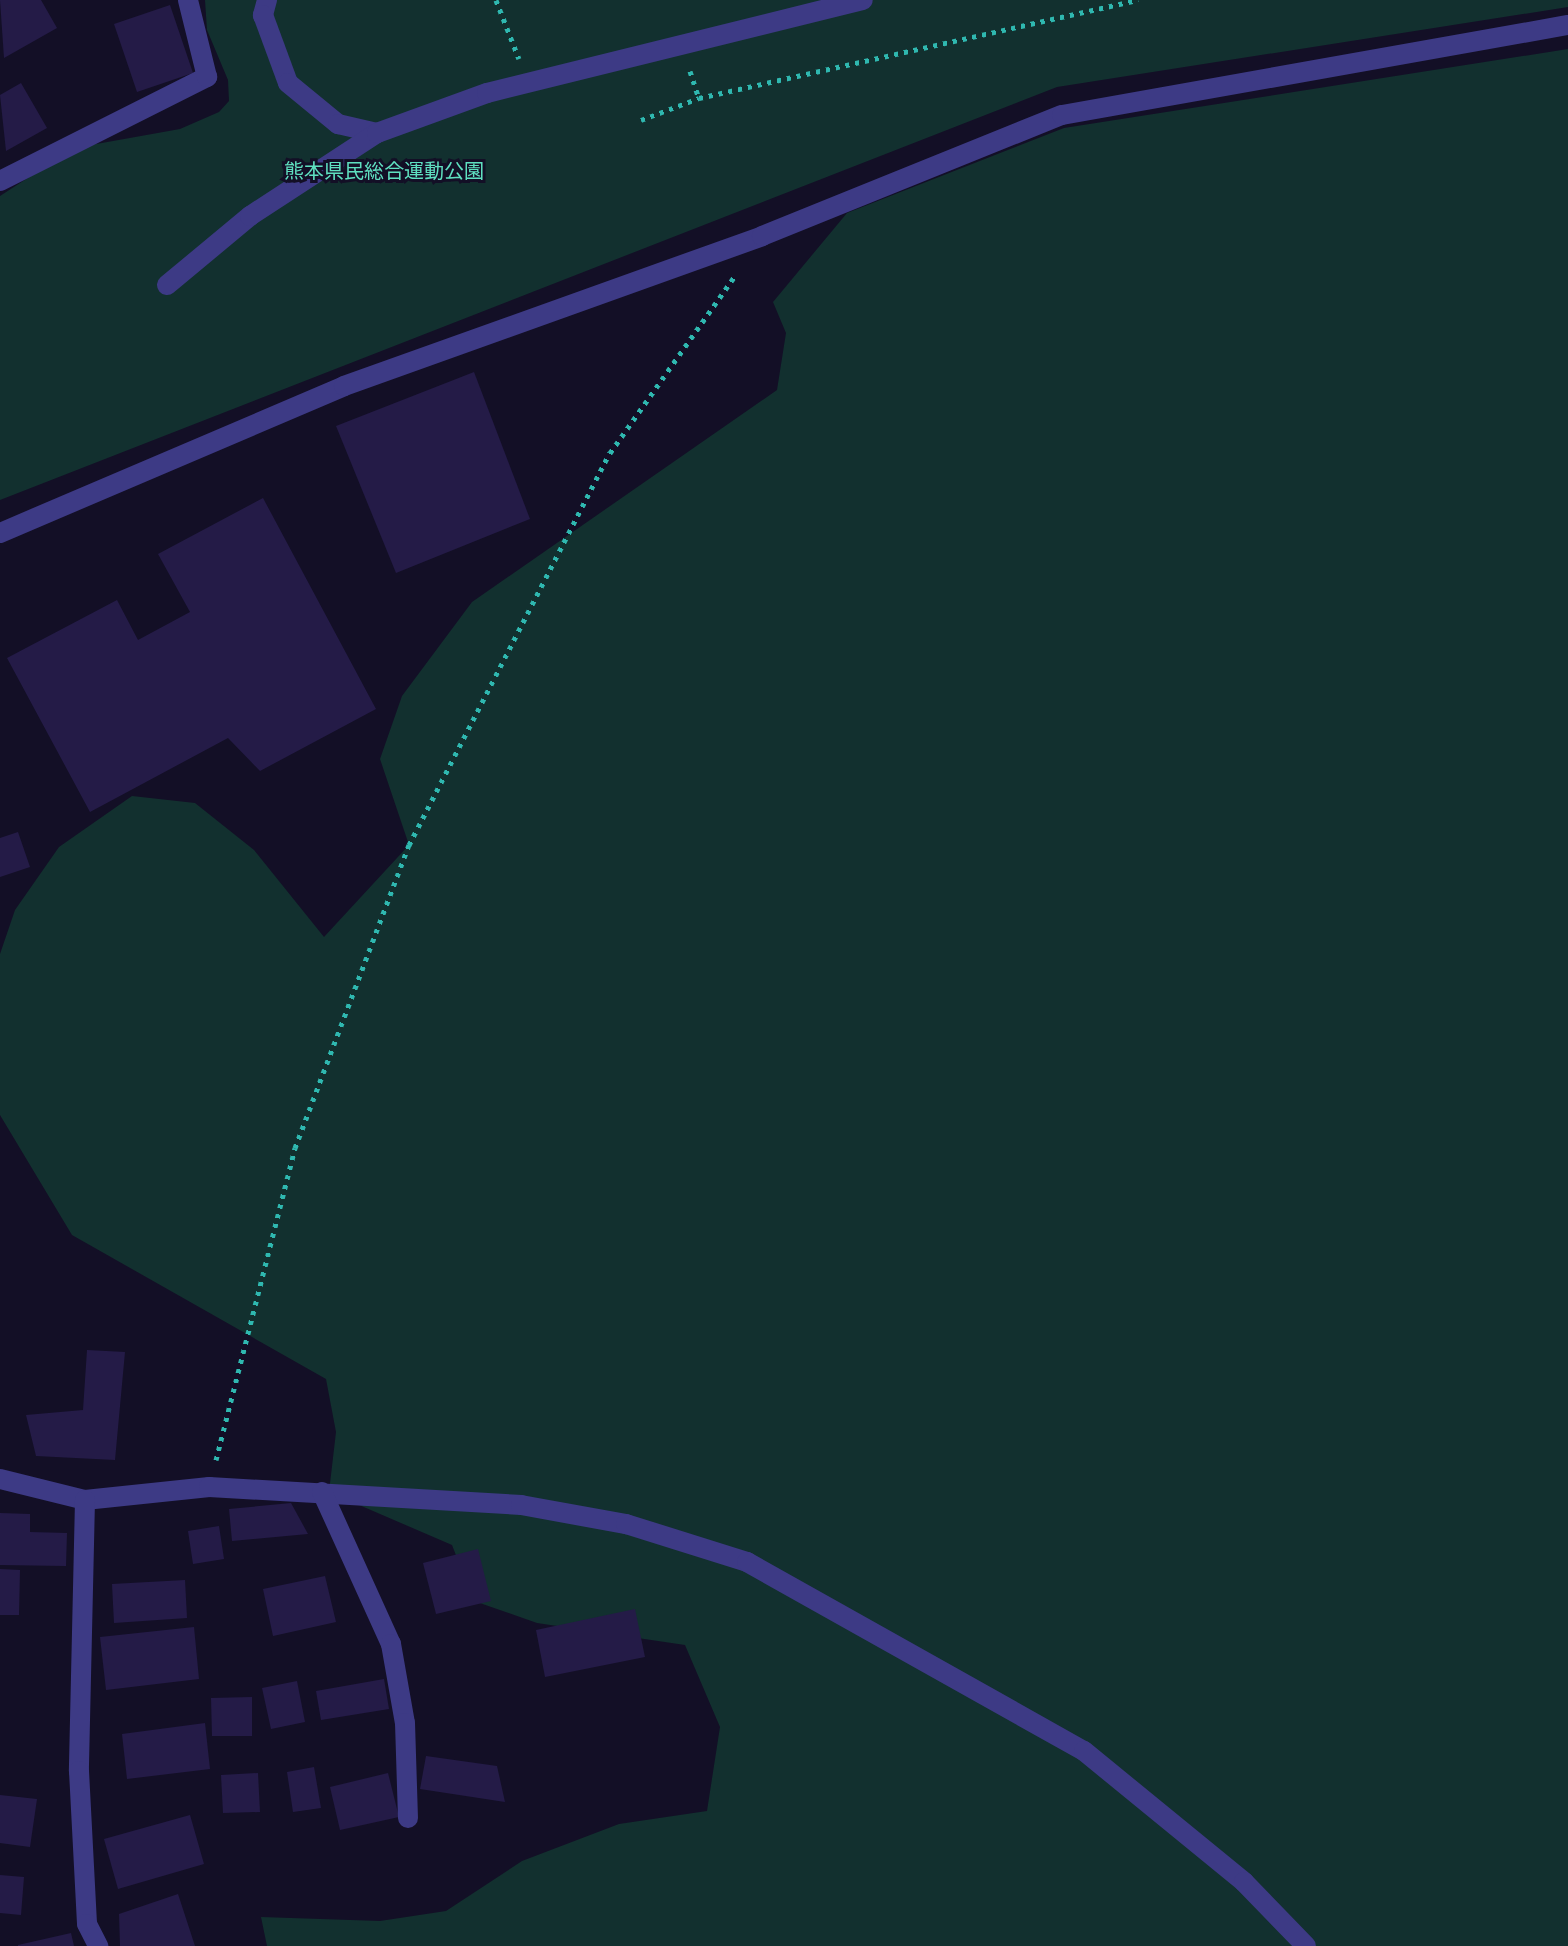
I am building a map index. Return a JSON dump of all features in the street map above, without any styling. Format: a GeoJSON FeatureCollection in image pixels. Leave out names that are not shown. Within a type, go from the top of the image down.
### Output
{"type":"FeatureCollection","features":[{"type":"Feature","properties":{"kind":"street"},"geometry":{"type":"LineString","coordinates":[[0,181],[207,77],[188,0]]}},
{"type":"Feature","properties":{"kind":"street"},"geometry":{"type":"LineString","coordinates":[[267,0],[263,15],[288,83],[338,124],[377,133]]}},
{"type":"Feature","properties":{"kind":"street"},"geometry":{"type":"LineString","coordinates":[[167,285],[250,216],[377,133],[529,83],[863,0]]}},
{"type":"Feature","properties":{"kind":"street"},"geometry":{"type":"LineString","coordinates":[[0,533],[344,386],[762,236],[1062,115],[1568,25]]}},
{"type":"Feature","properties":{"kind":"street"},"geometry":{"type":"LineString","coordinates":[[0,1479],[85,1500],[209,1487],[521,1505],[626,1524],[747,1562],[1084,1751],[1244,1882],[1306,1946]]}},
{"type":"Feature","properties":{"kind":"street"},"geometry":{"type":"LineString","coordinates":[[322,1492],[391,1644],[405,1723],[408,1818]]}},
{"type":"Feature","properties":{"kind":"street"},"geometry":{"type":"LineString","coordinates":[[85,1500],[79,1771],[87,1924],[98,1946]]}},
{"type":"Feature","properties":{"kind":"path"},"geometry":{"type":"LineString","coordinates":[[496,0],[529,83]]}},
{"type":"Feature","properties":{"kind":"path"},"geometry":{"type":"LineString","coordinates":[[641,120],[699,98],[1138,0]]}},
{"type":"Feature","properties":{"kind":"path"},"geometry":{"type":"LineString","coordinates":[[209,1487],[295,1148],[409,845],[610,453],[762,236]]}},
{"type":"Feature","properties":{"kind":"green space","name":"熊本県民総合運動公園"},"geometry":{"type":"Polygon","coordinates":[[[205,0],[1568,0],[1568,7],[1057,87],[0,500],[0,196],[74,148],[180,129],[219,112],[229,101],[228,80],[207,30],[205,0]]]}},
{"type":"Feature","properties":{"kind":"green space"},"geometry":{"type":"Polygon","coordinates":[[[1568,49],[1568,1946],[267,1946],[261,1917],[380,1921],[446,1911],[522,1861],[619,1824],[707,1811],[720,1727],[685,1645],[537,1623],[474,1601],[452,1545],[329,1492],[336,1432],[326,1379],[72,1235],[0,1115],[0,954],[15,910],[59,847],[132,796],[195,803],[254,850],[324,937],[409,845],[380,759],[402,696],[472,602],[777,390],[786,333],[773,302],[847,213],[1064,128],[1568,49]]]}},
{"type":"Feature","properties":{"kind":"building"},"geometry":{"type":"Polygon","coordinates":[[[0,0],[41,0],[57,28],[4,58],[0,0]]]}},
{"type":"Feature","properties":{"kind":"building"},"geometry":{"type":"Polygon","coordinates":[[[170,5],[193,73],[137,92],[114,24],[170,5]]]}},
{"type":"Feature","properties":{"kind":"building"},"geometry":{"type":"Polygon","coordinates":[[[21,83],[47,128],[6,151],[0,95],[21,83]]]}},
{"type":"Feature","properties":{"kind":"building"},"geometry":{"type":"Polygon","coordinates":[[[474,372],[530,519],[396,573],[336,426],[474,372]]]}},
{"type":"Feature","properties":{"kind":"building"},"geometry":{"type":"Polygon","coordinates":[[[263,498],[376,709],[260,771],[228,738],[90,812],[7,658],[117,600],[138,640],[190,612],[158,554],[263,498]]]}},
{"type":"Feature","properties":{"kind":"building"},"geometry":{"type":"Polygon","coordinates":[[[18,832],[30,867],[0,877],[0,838],[18,832]]]}},
{"type":"Feature","properties":{"kind":"building"},"geometry":{"type":"Polygon","coordinates":[[[87,1350],[125,1352],[115,1460],[36,1456],[26,1415],[83,1410],[87,1350]]]}},
{"type":"Feature","properties":{"kind":"building"},"geometry":{"type":"Polygon","coordinates":[[[291,1503],[308,1534],[232,1541],[229,1509],[291,1503]]]}},
{"type":"Feature","properties":{"kind":"building"},"geometry":{"type":"Polygon","coordinates":[[[0,1513],[30,1514],[30,1532],[67,1533],[66,1566],[0,1565],[0,1513]]]}},
{"type":"Feature","properties":{"kind":"building"},"geometry":{"type":"Polygon","coordinates":[[[219,1526],[224,1559],[193,1564],[188,1531],[219,1526]]]}},
{"type":"Feature","properties":{"kind":"building"},"geometry":{"type":"Polygon","coordinates":[[[478,1549],[491,1601],[436,1614],[423,1563],[478,1549]]]}},
{"type":"Feature","properties":{"kind":"building"},"geometry":{"type":"Polygon","coordinates":[[[0,1569],[20,1570],[19,1615],[0,1615],[0,1569]]]}},
{"type":"Feature","properties":{"kind":"building"},"geometry":{"type":"Polygon","coordinates":[[[325,1576],[336,1622],[273,1636],[263,1589],[325,1576]]]}},
{"type":"Feature","properties":{"kind":"building"},"geometry":{"type":"Polygon","coordinates":[[[185,1580],[187,1618],[114,1623],[112,1584],[185,1580]]]}},
{"type":"Feature","properties":{"kind":"building"},"geometry":{"type":"Polygon","coordinates":[[[635,1609],[645,1657],[545,1677],[536,1630],[635,1609]]]}},
{"type":"Feature","properties":{"kind":"building"},"geometry":{"type":"Polygon","coordinates":[[[194,1627],[199,1679],[106,1690],[100,1637],[194,1627]]]}},
{"type":"Feature","properties":{"kind":"building"},"geometry":{"type":"Polygon","coordinates":[[[384,1679],[389,1709],[321,1720],[316,1691],[384,1679]]]}},
{"type":"Feature","properties":{"kind":"building"},"geometry":{"type":"Polygon","coordinates":[[[297,1681],[305,1722],[271,1729],[262,1688],[297,1681]]]}},
{"type":"Feature","properties":{"kind":"building"},"geometry":{"type":"Polygon","coordinates":[[[252,1697],[252,1736],[212,1736],[211,1698],[252,1697]]]}},
{"type":"Feature","properties":{"kind":"building"},"geometry":{"type":"Polygon","coordinates":[[[205,1723],[210,1769],[127,1779],[122,1734],[205,1723]]]}},
{"type":"Feature","properties":{"kind":"building"},"geometry":{"type":"Polygon","coordinates":[[[426,1756],[497,1766],[505,1802],[420,1789],[426,1756]]]}},
{"type":"Feature","properties":{"kind":"building"},"geometry":{"type":"Polygon","coordinates":[[[314,1767],[321,1808],[293,1812],[287,1772],[314,1767]]]}},
{"type":"Feature","properties":{"kind":"building"},"geometry":{"type":"Polygon","coordinates":[[[258,1773],[260,1812],[223,1813],[221,1775],[258,1773]]]}},
{"type":"Feature","properties":{"kind":"building"},"geometry":{"type":"Polygon","coordinates":[[[388,1773],[399,1817],[340,1830],[330,1787],[388,1773]]]}},
{"type":"Feature","properties":{"kind":"building"},"geometry":{"type":"Polygon","coordinates":[[[0,1795],[37,1799],[30,1847],[0,1843],[0,1795]]]}},
{"type":"Feature","properties":{"kind":"building"},"geometry":{"type":"Polygon","coordinates":[[[190,1815],[204,1864],[118,1889],[104,1839],[190,1815]]]}},
{"type":"Feature","properties":{"kind":"building"},"geometry":{"type":"Polygon","coordinates":[[[0,1875],[24,1877],[21,1915],[0,1913],[0,1875]]]}},
{"type":"Feature","properties":{"kind":"building"},"geometry":{"type":"Polygon","coordinates":[[[178,1894],[195,1946],[120,1946],[119,1914],[178,1894]]]}},
{"type":"Feature","properties":{"kind":"building"},"geometry":{"type":"Polygon","coordinates":[[[71,1933],[74,1946],[18,1946],[18,1945],[71,1933]]]}}]}
